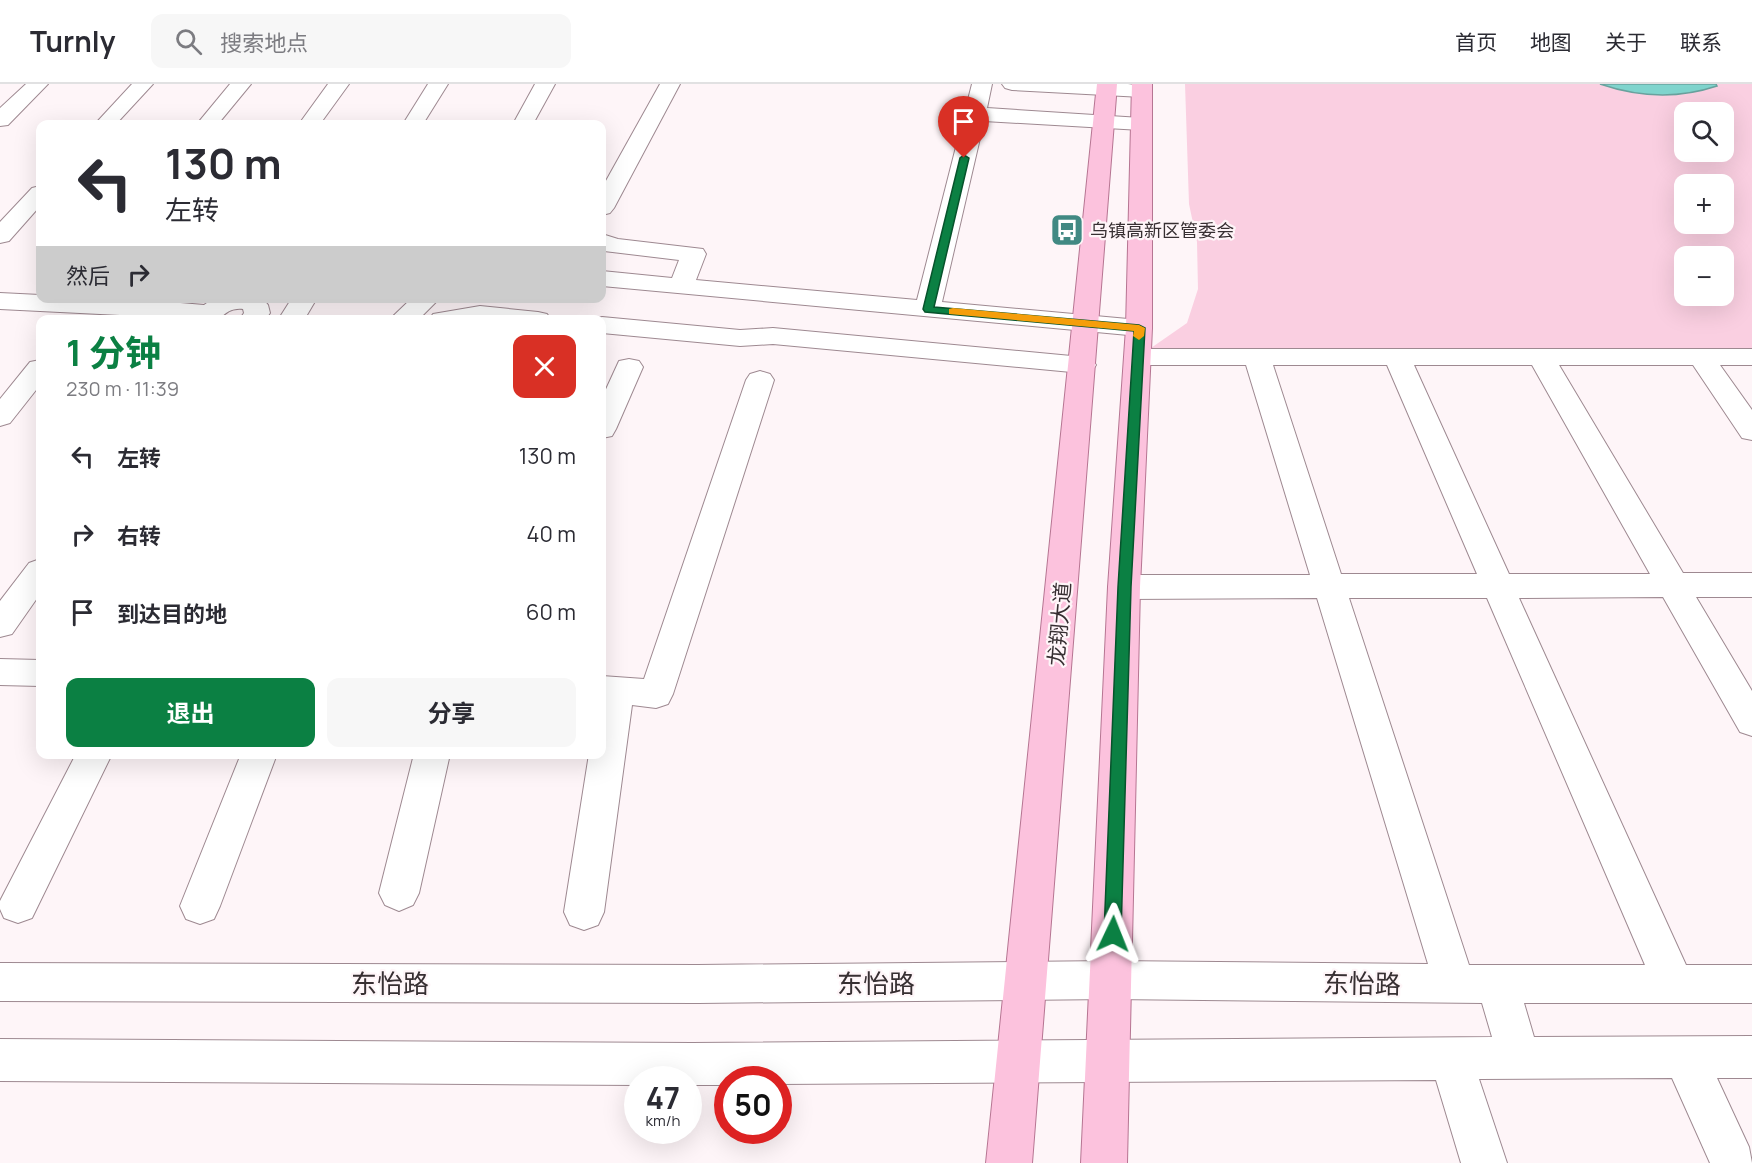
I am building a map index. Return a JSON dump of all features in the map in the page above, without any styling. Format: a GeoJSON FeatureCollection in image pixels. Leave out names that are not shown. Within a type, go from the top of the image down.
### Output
{"type":"FeatureCollection","features":[{"type":"Feature","properties":{"kind":"main road","name":"龙翔大道"},"geometry":{"type":"LineString","coordinates":[[1009,1163],[1106,99]]}},
{"type":"Feature","properties":{"kind":"main road"},"geometry":{"type":"LineString","coordinates":[[1104,1163],[1124,587],[1138,343],[1142,100]]}},
{"type":"Feature","properties":{"kind":"street"},"geometry":{"type":"LineString","coordinates":[[0,120],[38,84]]}},
{"type":"Feature","properties":{"kind":"street"},"geometry":{"type":"LineString","coordinates":[[109,120],[143,84]]}},
{"type":"Feature","properties":{"kind":"street"},"geometry":{"type":"LineString","coordinates":[[210,120],[241,84]]}},
{"type":"Feature","properties":{"kind":"street"},"geometry":{"type":"LineString","coordinates":[[312,120],[339,84]]}},
{"type":"Feature","properties":{"kind":"street"},"geometry":{"type":"LineString","coordinates":[[416,120],[438,84]]}},
{"type":"Feature","properties":{"kind":"street"},"geometry":{"type":"LineString","coordinates":[[525,120],[545,84]]}},
{"type":"Feature","properties":{"kind":"street"},"geometry":{"type":"LineString","coordinates":[[606,201],[670,84]]}},
{"type":"Feature","properties":{"kind":"street"},"geometry":{"type":"LineString","coordinates":[[928,309],[982,84]]}},
{"type":"Feature","properties":{"kind":"street"},"geometry":{"type":"LineString","coordinates":[[1012,84],[1106,99],[1142,100]]}},
{"type":"Feature","properties":{"kind":"street"},"geometry":{"type":"LineString","coordinates":[[975,114],[1106,99],[1142,100]]}},
{"type":"Feature","properties":{"kind":"street"},"geometry":{"type":"LineString","coordinates":[[0,236],[36,197]]}},
{"type":"Feature","properties":{"kind":"street"},"geometry":{"type":"LineString","coordinates":[[606,243],[613,246],[694,254],[681,286]]}},
{"type":"Feature","properties":{"kind":"street"},"geometry":{"type":"LineString","coordinates":[[606,279],[1086,324],[1138,343],[1257,358],[1752,357]]}},
{"type":"Feature","properties":{"kind":"street"},"geometry":{"type":"LineString","coordinates":[[0,301],[36,301]]}},
{"type":"Feature","properties":{"kind":"street"},"geometry":{"type":"LineString","coordinates":[[63,303],[86,312],[177,304],[206,315]]}},
{"type":"Feature","properties":{"kind":"street"},"geometry":{"type":"LineString","coordinates":[[210,315],[221,305],[232,303]]}},
{"type":"Feature","properties":{"kind":"street"},"geometry":{"type":"LineString","coordinates":[[408,315],[422,303]]}},
{"type":"Feature","properties":{"kind":"street"},"geometry":{"type":"LineString","coordinates":[[474,315],[490,315]]}},
{"type":"Feature","properties":{"kind":"street"},"geometry":{"type":"LineString","coordinates":[[606,326],[740,338],[772,353],[1081,374]]}},
{"type":"Feature","properties":{"kind":"street"},"geometry":{"type":"LineString","coordinates":[[1541,357],[1752,722]]}},
{"type":"Feature","properties":{"kind":"street"},"geometry":{"type":"LineString","coordinates":[[1701,357],[1752,431]]}},
{"type":"Feature","properties":{"kind":"street"},"geometry":{"type":"LineString","coordinates":[[1257,358],[1455,984]]}},
{"type":"Feature","properties":{"kind":"street"},"geometry":{"type":"LineString","coordinates":[[1397,358],[1674,984]]}},
{"type":"Feature","properties":{"kind":"street"},"geometry":{"type":"LineString","coordinates":[[606,420],[629,367]]}},
{"type":"Feature","properties":{"kind":"street"},"geometry":{"type":"LineString","coordinates":[[0,417],[36,373]]}},
{"type":"Feature","properties":{"kind":"street"},"geometry":{"type":"LineString","coordinates":[[606,717],[609,690],[656,694],[760,380]]}},
{"type":"Feature","properties":{"kind":"street"},"geometry":{"type":"LineString","coordinates":[[0,625],[36,577]]}},
{"type":"Feature","properties":{"kind":"street"},"geometry":{"type":"LineString","coordinates":[[1124,587],[1752,585]]}},
{"type":"Feature","properties":{"kind":"street"},"geometry":{"type":"LineString","coordinates":[[0,672],[36,673]]}},
{"type":"Feature","properties":{"kind":"street"},"geometry":{"type":"LineString","coordinates":[[18,905],[91,759]]}},
{"type":"Feature","properties":{"kind":"street"},"geometry":{"type":"LineString","coordinates":[[200,906],[257,759]]}},
{"type":"Feature","properties":{"kind":"street"},"geometry":{"type":"LineString","coordinates":[[399,893],[431,759]]}},
{"type":"Feature","properties":{"kind":"street"},"geometry":{"type":"LineString","coordinates":[[584,912],[601,759]]}},
{"type":"Feature","properties":{"kind":"street","name":"东怡路"},"geometry":{"type":"LineString","coordinates":[[0,982],[1026,983],[1111,980],[1455,984],[1752,984]]}},
{"type":"Feature","properties":{"kind":"street"},"geometry":{"type":"LineString","coordinates":[[1497,984],[1519,1058]]}},
{"type":"Feature","properties":{"kind":"street"},"geometry":{"type":"LineString","coordinates":[[0,1060],[680,1064],[1752,1057]]}},
{"type":"Feature","properties":{"kind":"street"},"geometry":{"type":"LineString","coordinates":[[1685,1058],[1733,1163]]}},
{"type":"Feature","properties":{"kind":"street"},"geometry":{"type":"LineString","coordinates":[[1451,1059],[1485,1163]]}},
{"type":"Feature","properties":{"kind":"shaded area"},"geometry":{"type":"Polygon","coordinates":[[[1185,84],[1752,84],[1752,357],[1138,357],[1187,323],[1198,289],[1197,242],[1189,204],[1185,84]]]}},
{"type":"Feature","properties":{"kind":"water"},"geometry":{"type":"Polygon","coordinates":[[[1600,84],[1716,84],[1717,86],[1688,93],[1658,95],[1629,92],[1600,84]]]}},
{"type":"Feature","properties":{"kind":"slow traffic"},"geometry":{"type":"LineString","coordinates":[[953,311],[1139,328],[1139,336]]}},
{"type":"Feature","properties":{"kind":"place","name":"乌镇高新区管委会"},"geometry":{"type":"Point","coordinates":[1067,230]}},
{"type":"Feature","properties":{"kind":"route"},"geometry":{"type":"LineString","coordinates":[[964,158],[928,309],[1139,328],[1124,587],[1113,934]]}}]}
